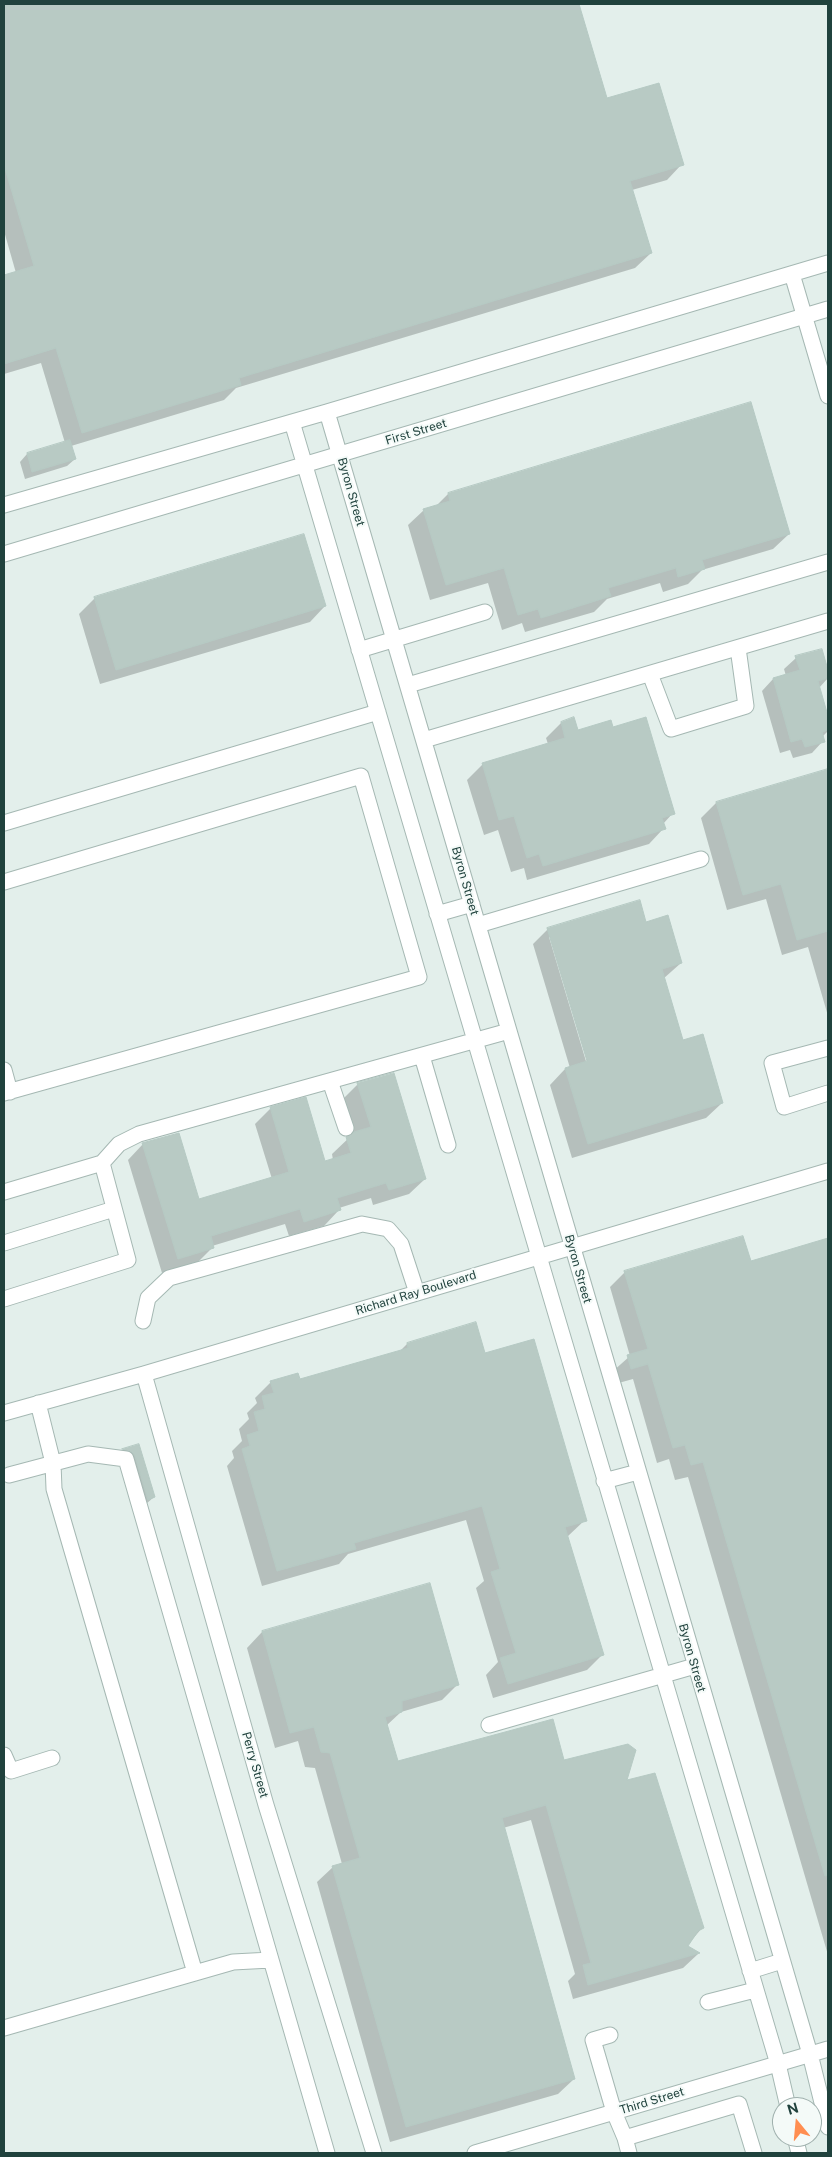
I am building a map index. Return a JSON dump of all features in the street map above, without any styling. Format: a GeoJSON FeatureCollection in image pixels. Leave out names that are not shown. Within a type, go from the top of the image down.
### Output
{"type":"FeatureCollection","features":[{"type":"Feature","properties":{"kind":"street"},"geometry":{"type":"LineString","coordinates":[[4,505],[327,412],[792,274],[827,266]]}},
{"type":"Feature","properties":{"kind":"street"},"geometry":{"type":"LineString","coordinates":[[792,274],[828,396]]}},
{"type":"Feature","properties":{"kind":"street","name":"First Street"},"geometry":{"type":"LineString","coordinates":[[4,554],[828,309]]}},
{"type":"Feature","properties":{"kind":"street","name":"Byron Street"},"geometry":{"type":"LineString","coordinates":[[327,412],[694,1666],[810,2054],[828,2127]]}},
{"type":"Feature","properties":{"kind":"street"},"geometry":{"type":"LineString","coordinates":[[292,422],[537,1257],[778,2064],[786,2097]]}},
{"type":"Feature","properties":{"kind":"street"},"geometry":{"type":"LineString","coordinates":[[408,685],[828,562]]}},
{"type":"Feature","properties":{"kind":"street"},"geometry":{"type":"LineString","coordinates":[[359,650],[485,612]]}},
{"type":"Feature","properties":{"kind":"street"},"geometry":{"type":"LineString","coordinates":[[424,740],[828,621]]}},
{"type":"Feature","properties":{"kind":"street"},"geometry":{"type":"LineString","coordinates":[[650,674],[671,729],[746,706],[738,648]]}},
{"type":"Feature","properties":{"kind":"street"},"geometry":{"type":"LineString","coordinates":[[4,823],[378,712]]}},
{"type":"Feature","properties":{"kind":"street"},"geometry":{"type":"LineString","coordinates":[[4,882],[361,776],[419,977],[7,1092],[4,1070]]}},
{"type":"Feature","properties":{"kind":"street"},"geometry":{"type":"LineString","coordinates":[[478,925],[701,859]]}},
{"type":"Feature","properties":{"kind":"street"},"geometry":{"type":"LineString","coordinates":[[437,914],[472,904]]}},
{"type":"Feature","properties":{"kind":"street"},"geometry":{"type":"LineString","coordinates":[[4,1192],[102,1163],[119,1144],[139,1134],[509,1031]]}},
{"type":"Feature","properties":{"kind":"street"},"geometry":{"type":"LineString","coordinates":[[828,1048],[772,1064],[784,1107],[828,1093]]}},
{"type":"Feature","properties":{"kind":"street"},"geometry":{"type":"LineString","coordinates":[[422,1056],[448,1145]]}},
{"type":"Feature","properties":{"kind":"street"},"geometry":{"type":"LineString","coordinates":[[330,1081],[346,1128]]}},
{"type":"Feature","properties":{"kind":"street"},"geometry":{"type":"LineString","coordinates":[[4,1299],[128,1260],[102,1163]]}},
{"type":"Feature","properties":{"kind":"street","name":"Richard Ray Boulevard"},"geometry":{"type":"LineString","coordinates":[[4,1413],[144,1374],[828,1171]]}},
{"type":"Feature","properties":{"kind":"street"},"geometry":{"type":"LineString","coordinates":[[4,1243],[114,1210]]}},
{"type":"Feature","properties":{"kind":"street"},"geometry":{"type":"LineString","coordinates":[[143,1321],[148,1298],[169,1278],[362,1224],[388,1229],[401,1244],[417,1292]]}},
{"type":"Feature","properties":{"kind":"street","name":"Perry Street"},"geometry":{"type":"LineString","coordinates":[[144,1374],[266,1806],[374,2153]]}},
{"type":"Feature","properties":{"kind":"street"},"geometry":{"type":"LineString","coordinates":[[38,1403],[53,1463],[54,1489],[195,1973]]}},
{"type":"Feature","properties":{"kind":"street"},"geometry":{"type":"LineString","coordinates":[[9,1475],[88,1454],[126,1459],[327,2153]]}},
{"type":"Feature","properties":{"kind":"street"},"geometry":{"type":"LineString","coordinates":[[604,1481],[638,1472]]}},
{"type":"Feature","properties":{"kind":"street"},"geometry":{"type":"LineString","coordinates":[[489,1724],[694,1666]]}},
{"type":"Feature","properties":{"kind":"street"},"geometry":{"type":"LineString","coordinates":[[4,1756],[11,1771],[52,1758]]}},
{"type":"Feature","properties":{"kind":"street"},"geometry":{"type":"LineString","coordinates":[[4,2028],[233,1962],[271,1960]]}},
{"type":"Feature","properties":{"kind":"street"},"geometry":{"type":"LineString","coordinates":[[750,1971],[782,1961]]}},
{"type":"Feature","properties":{"kind":"street"},"geometry":{"type":"LineString","coordinates":[[708,2002],[756,1990]]}},
{"type":"Feature","properties":{"kind":"street"},"geometry":{"type":"LineString","coordinates":[[610,2035],[593,2040],[614,2112],[629,2153]]}},
{"type":"Feature","properties":{"kind":"street","name":"Third Street"},"geometry":{"type":"LineString","coordinates":[[475,2153],[828,2049]]}},
{"type":"Feature","properties":{"kind":"street"},"geometry":{"type":"LineString","coordinates":[[625,2138],[739,2104],[754,2153]]}},
{"type":"Feature","properties":{"kind":"building"},"geometry":{"type":"Polygon","coordinates":[[[4,4],[579,4],[607,98],[659,83],[684,165],[630,181],[652,253],[239,378],[241,385],[82,433],[56,348],[4,364],[4,275],[34,266],[4,165],[4,4]]]}},
{"type":"Feature","properties":{"kind":"building"},"geometry":{"type":"Polygon","coordinates":[[[751,402],[790,534],[702,560],[705,569],[678,577],[676,568],[608,588],[611,596],[541,618],[538,609],[518,615],[504,568],[446,585],[423,509],[450,501],[448,493],[751,402]]]}},
{"type":"Feature","properties":{"kind":"building"},"geometry":{"type":"Polygon","coordinates":[[[70,440],[76,459],[32,472],[27,453],[70,440]]]}},
{"type":"Feature","properties":{"kind":"building"},"geometry":{"type":"Polygon","coordinates":[[[304,534],[326,606],[116,670],[94,597],[304,534]]]}},
{"type":"Feature","properties":{"kind":"building"},"geometry":{"type":"Polygon","coordinates":[[[822,649],[828,670],[828,678],[818,681],[828,716],[828,730],[822,732],[825,742],[805,747],[802,739],[791,742],[773,678],[800,670],[795,656],[822,649]]]}},
{"type":"Feature","properties":{"kind":"building"},"geometry":{"type":"Polygon","coordinates":[[[574,717],[578,730],[611,720],[613,727],[646,717],[675,814],[662,818],[666,829],[543,866],[539,854],[527,858],[514,816],[499,820],[482,763],[565,738],[561,722],[574,717]]]}},
{"type":"Feature","properties":{"kind":"building"},"geometry":{"type":"Polygon","coordinates":[[[828,769],[828,931],[797,940],[781,884],[743,895],[716,802],[828,769]]]}},
{"type":"Feature","properties":{"kind":"building"},"geometry":{"type":"Polygon","coordinates":[[[640,900],[646,922],[668,915],[682,963],[662,969],[683,1040],[703,1034],[723,1103],[588,1144],[565,1068],[587,1061],[547,928],[640,900]]]}},
{"type":"Feature","properties":{"kind":"building"},"geometry":{"type":"Polygon","coordinates":[[[394,1073],[426,1179],[389,1190],[386,1183],[337,1198],[341,1210],[304,1222],[300,1209],[211,1236],[214,1248],[178,1259],[142,1143],[179,1133],[199,1199],[289,1172],[270,1107],[306,1097],[325,1161],[351,1153],[346,1137],[354,1132],[371,1127],[357,1083],[394,1073]]]}},
{"type":"Feature","properties":{"kind":"building"},"geometry":{"type":"Polygon","coordinates":[[[743,1236],[751,1261],[828,1238],[828,1875],[825,1876],[703,1462],[691,1465],[685,1445],[673,1448],[648,1364],[631,1369],[627,1355],[648,1349],[624,1271],[743,1236]]]}},
{"type":"Feature","properties":{"kind":"building"},"geometry":{"type":"Polygon","coordinates":[[[476,1322],[485,1353],[534,1339],[587,1521],[565,1527],[604,1655],[508,1684],[500,1658],[516,1653],[491,1572],[500,1569],[482,1506],[354,1543],[356,1549],[277,1571],[242,1449],[250,1446],[247,1435],[259,1431],[254,1412],[265,1409],[262,1396],[274,1393],[270,1381],[298,1373],[300,1379],[408,1348],[407,1343],[476,1322]]]}},
{"type":"Feature","properties":{"kind":"building"},"geometry":{"type":"Polygon","coordinates":[[[139,1444],[155,1497],[148,1500],[135,1456],[132,1452],[122,1449],[139,1444]]]}},
{"type":"Feature","properties":{"kind":"building"},"geometry":{"type":"Polygon","coordinates":[[[430,1583],[459,1685],[402,1701],[402,1712],[385,1717],[398,1761],[553,1719],[564,1760],[628,1744],[636,1750],[627,1780],[655,1773],[704,1928],[698,1931],[688,1946],[700,1953],[588,1985],[583,1965],[591,1963],[546,1805],[502,1818],[575,2079],[406,2127],[332,1866],[360,1858],[330,1753],[321,1752],[314,1727],[290,1733],[262,1631],[430,1583]]]}}]}
